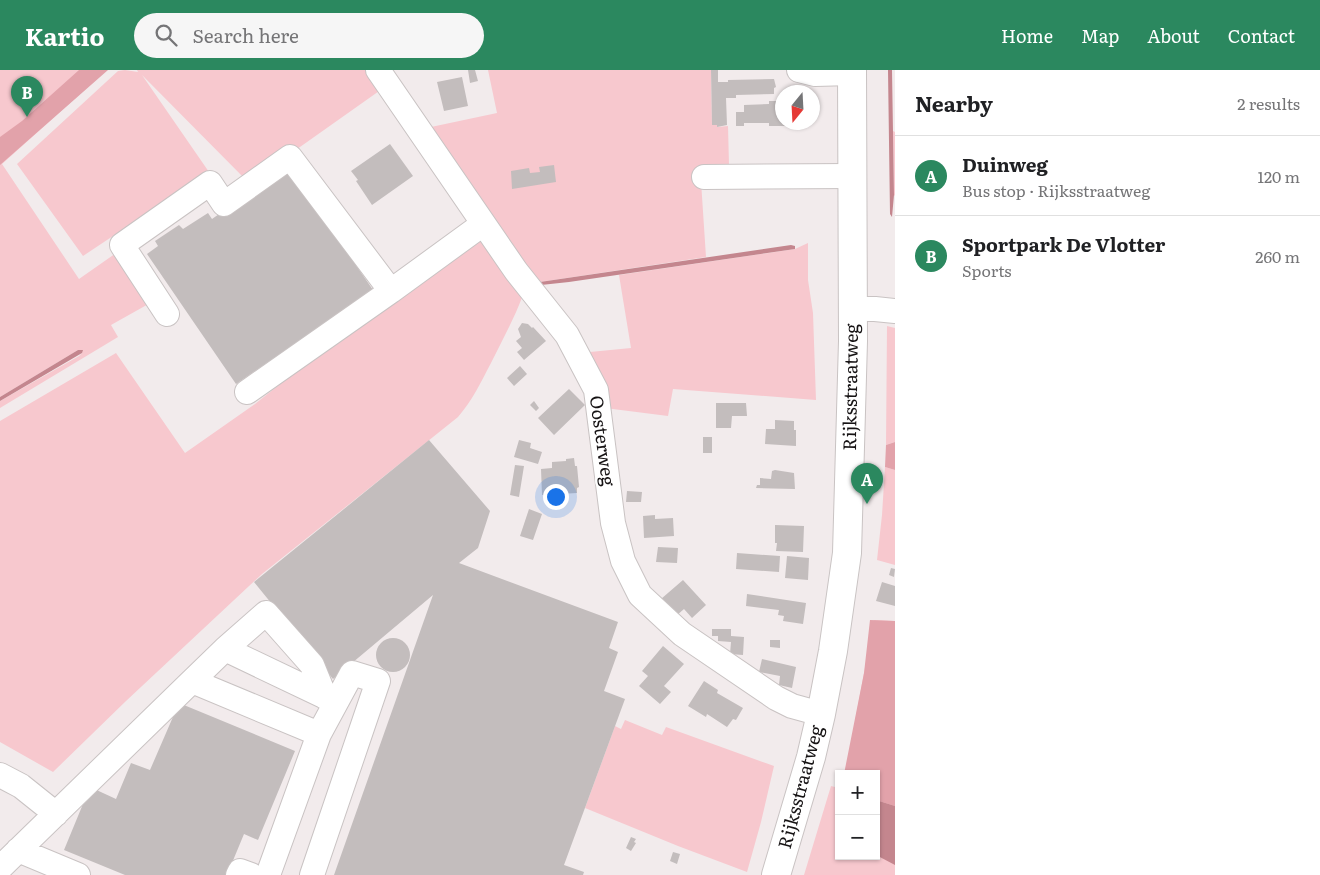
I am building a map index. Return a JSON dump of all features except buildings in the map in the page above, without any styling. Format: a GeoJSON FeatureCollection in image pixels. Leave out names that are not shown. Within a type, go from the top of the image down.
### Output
{"type":"FeatureCollection","features":[{"type":"Feature","properties":{"kind":"main road","name":"Rijksstraatweg"},"geometry":{"type":"LineString","coordinates":[[776,875],[809,765],[808,710],[833,651],[847,553],[852,397],[852,71]]}},
{"type":"Feature","properties":{"kind":"street","name":"Oosterweg"},"geometry":{"type":"LineString","coordinates":[[378,70],[516,271],[567,335],[596,390],[613,523],[622,561],[640,595],[682,634],[776,698],[808,710]]}},
{"type":"Feature","properties":{"kind":"street"},"geometry":{"type":"LineString","coordinates":[[799,70],[815,74],[852,71]]}},
{"type":"Feature","properties":{"kind":"street"},"geometry":{"type":"LineString","coordinates":[[168,314],[122,245],[210,183],[224,204],[290,157],[391,291]]}},
{"type":"Feature","properties":{"kind":"street"},"geometry":{"type":"LineString","coordinates":[[704,177],[852,176]]}},
{"type":"Feature","properties":{"kind":"street"},"geometry":{"type":"LineString","coordinates":[[247,392],[483,224]]}},
{"type":"Feature","properties":{"kind":"street"},"geometry":{"type":"LineString","coordinates":[[852,309],[895,311]]}},
{"type":"Feature","properties":{"kind":"street"},"geometry":{"type":"LineString","coordinates":[[8,875],[0,870],[18,850],[225,649],[266,613],[312,665],[331,699]]}},
{"type":"Feature","properties":{"kind":"street"},"geometry":{"type":"LineString","coordinates":[[225,649],[331,699]]}},
{"type":"Feature","properties":{"kind":"street"},"geometry":{"type":"LineString","coordinates":[[268,875],[331,699],[352,674],[378,681],[312,875]]}},
{"type":"Feature","properties":{"kind":"street"},"geometry":{"type":"LineString","coordinates":[[192,681],[319,734]]}},
{"type":"Feature","properties":{"kind":"street"},"geometry":{"type":"LineString","coordinates":[[0,775],[21,786],[56,814]]}},
{"type":"Feature","properties":{"kind":"street"},"geometry":{"type":"LineString","coordinates":[[18,850],[78,875]]}},
{"type":"Feature","properties":{"kind":"street"},"geometry":{"type":"LineString","coordinates":[[238,875],[240,871],[251,875]]}},
{"type":"Feature","properties":{"kind":"shaded area"},"geometry":{"type":"Polygon","coordinates":[[[0,70],[107,70],[2,164],[79,279],[119,251],[152,302],[111,325],[118,337],[0,408],[0,401],[79,356],[82,350],[78,350],[0,397],[0,70]]]}},
{"type":"Feature","properties":{"kind":"shaded area"},"geometry":{"type":"Polygon","coordinates":[[[79,70],[108,70],[0,165],[0,137],[22,121],[79,70]]]}},
{"type":"Feature","properties":{"kind":"shaded area"},"geometry":{"type":"Polygon","coordinates":[[[137,70],[368,70],[382,89],[249,183],[142,75],[209,172],[83,256],[17,164],[118,71],[138,72],[137,70]]]}},
{"type":"Feature","properties":{"kind":"shaded area"},"geometry":{"type":"Polygon","coordinates":[[[488,70],[711,70],[712,125],[717,125],[717,127],[728,126],[729,165],[700,166],[706,257],[540,282],[526,270],[431,127],[497,113],[488,70]]]}},
{"type":"Feature","properties":{"kind":"shaded area"},"geometry":{"type":"Polygon","coordinates":[[[888,70],[892,70],[894,195],[892,217],[890,214],[888,70]]]}},
{"type":"Feature","properties":{"kind":"shaded area"},"geometry":{"type":"Polygon","coordinates":[[[893,131],[895,132],[895,196],[894,195],[893,131]]]}},
{"type":"Feature","properties":{"kind":"shaded area"},"geometry":{"type":"Polygon","coordinates":[[[483,230],[523,295],[484,377],[458,417],[262,574],[53,772],[0,742],[0,421],[116,353],[185,453],[255,404],[314,357],[483,230]]]}},
{"type":"Feature","properties":{"kind":"shaded area"},"geometry":{"type":"Polygon","coordinates":[[[808,243],[808,280],[813,313],[816,400],[673,389],[668,416],[605,408],[590,352],[631,348],[619,275],[795,249],[808,243]]]}},
{"type":"Feature","properties":{"kind":"shaded area"},"geometry":{"type":"Polygon","coordinates":[[[791,245],[795,246],[795,249],[569,282],[541,285],[540,282],[791,245]]]}},
{"type":"Feature","properties":{"kind":"shaded area"},"geometry":{"type":"Polygon","coordinates":[[[887,326],[895,328],[895,442],[886,445],[887,326]]]}},
{"type":"Feature","properties":{"kind":"shaded area"},"geometry":{"type":"Polygon","coordinates":[[[78,350],[83,350],[82,353],[0,401],[0,397],[78,350]]]}},
{"type":"Feature","properties":{"kind":"shaded area"},"geometry":{"type":"Polygon","coordinates":[[[895,442],[895,470],[885,467],[886,445],[895,442]]]}},
{"type":"Feature","properties":{"kind":"shaded area"},"geometry":{"type":"Polygon","coordinates":[[[885,467],[895,470],[895,565],[877,560],[885,467]]]}},
{"type":"Feature","properties":{"kind":"shaded area"},"geometry":{"type":"Polygon","coordinates":[[[870,620],[895,621],[895,806],[880,801],[880,770],[845,770],[864,673],[870,620]]]}},
{"type":"Feature","properties":{"kind":"shaded area"},"geometry":{"type":"Polygon","coordinates":[[[874,620],[895,621],[895,875],[804,875],[831,786],[835,787],[835,860],[880,860],[880,770],[874,770],[855,721],[874,620]]]}},
{"type":"Feature","properties":{"kind":"shaded area"},"geometry":{"type":"Polygon","coordinates":[[[625,720],[662,735],[666,727],[774,766],[747,872],[585,808],[615,726],[621,729],[625,720]]]}},
{"type":"Feature","properties":{"kind":"shaded area"},"geometry":{"type":"Polygon","coordinates":[[[880,801],[895,806],[895,865],[880,857],[880,801]]]}},
{"type":"Feature","properties":{"kind":"place","name":"Sportpark De Vlotter"},"geometry":{"type":"Point","coordinates":[27,117]}},
{"type":"Feature","properties":{"kind":"place","name":"Duinweg"},"geometry":{"type":"Point","coordinates":[867,504]}}]}
